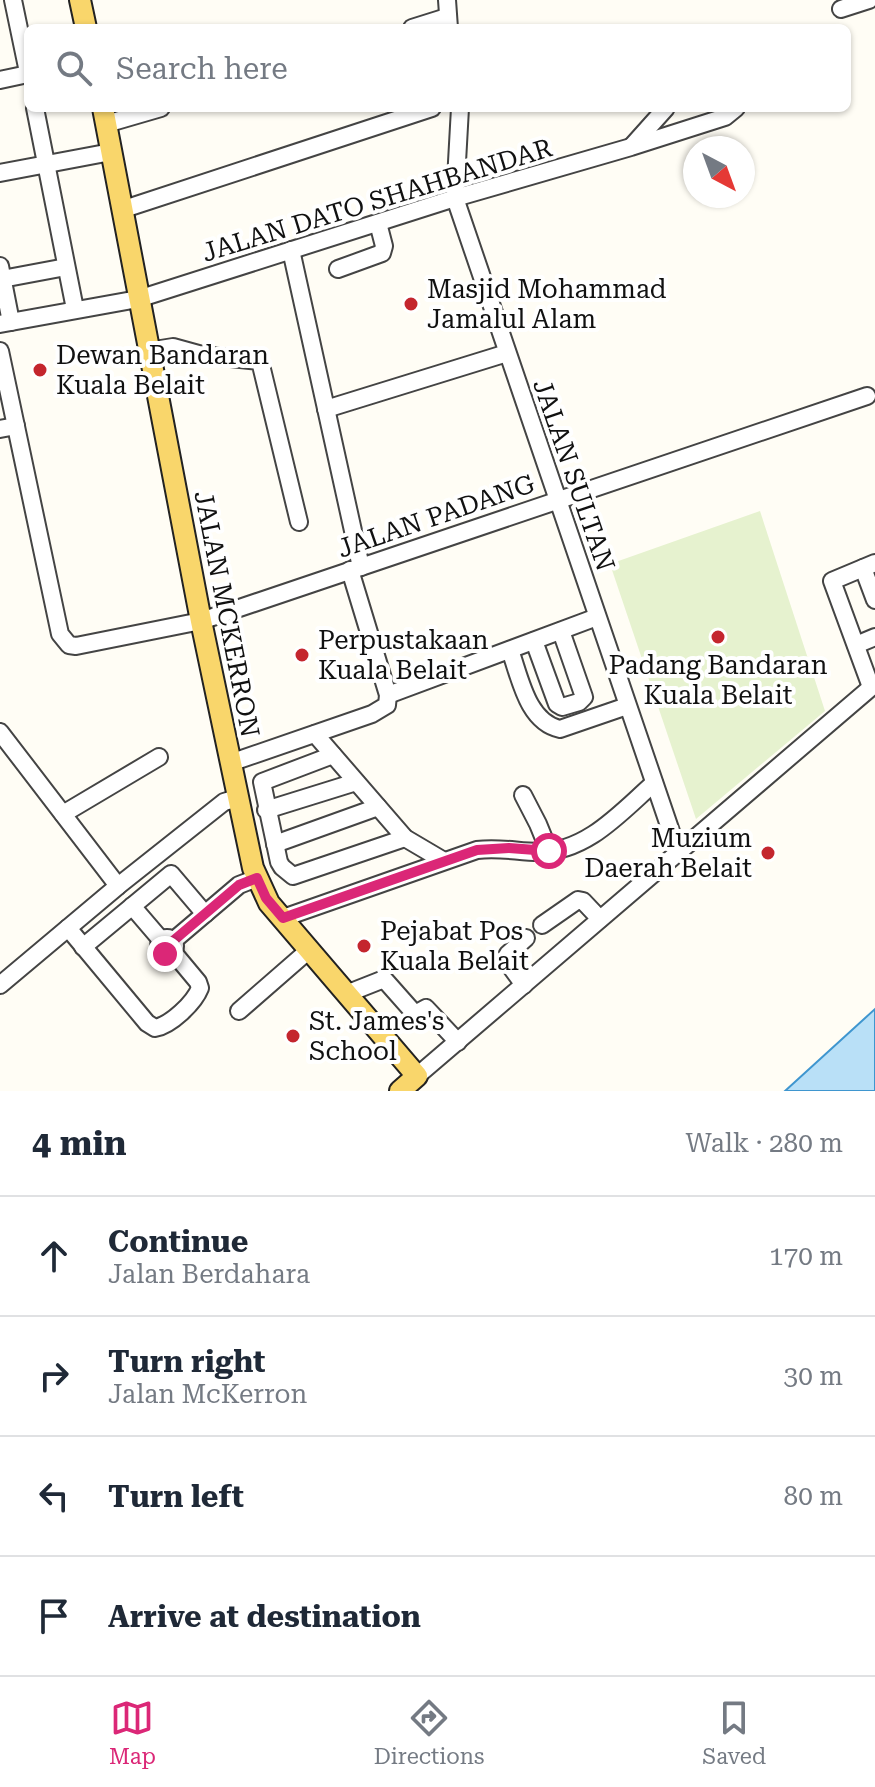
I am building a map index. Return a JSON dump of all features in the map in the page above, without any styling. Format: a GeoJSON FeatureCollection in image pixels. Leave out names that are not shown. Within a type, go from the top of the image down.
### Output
{"type":"FeatureCollection","features":[{"type":"Feature","properties":{"kind":"main road"},"geometry":{"type":"LineString","coordinates":[[80,0],[85,24]]}},
{"type":"Feature","properties":{"kind":"main road","name":"JALAN MCKERRON"},"geometry":{"type":"LineString","coordinates":[[104,116],[201,621],[237,798],[257,878],[266,898],[417,1076]]}},
{"type":"Feature","properties":{"kind":"main road"},"geometry":{"type":"LineString","coordinates":[[400,1091],[417,1076]]}},
{"type":"Feature","properties":{"kind":"street"},"geometry":{"type":"LineString","coordinates":[[13,0],[24,54]]}},
{"type":"Feature","properties":{"kind":"street"},"geometry":{"type":"LineString","coordinates":[[841,9],[869,0]]}},
{"type":"Feature","properties":{"kind":"street"},"geometry":{"type":"LineString","coordinates":[[423,24],[447,15]]}},
{"type":"Feature","properties":{"kind":"street"},"geometry":{"type":"LineString","coordinates":[[0,80],[24,74]]}},
{"type":"Feature","properties":{"kind":"street"},"geometry":{"type":"LineString","coordinates":[[36,112],[75,309]]}},
{"type":"Feature","properties":{"kind":"street"},"geometry":{"type":"LineString","coordinates":[[104,116],[132,112]]}},
{"type":"Feature","properties":{"kind":"street"},"geometry":{"type":"LineString","coordinates":[[121,210],[420,112]]}},
{"type":"Feature","properties":{"kind":"street","name":"JALAN SULTAN"},"geometry":{"type":"LineString","coordinates":[[460,112],[455,198],[678,852]]}},
{"type":"Feature","properties":{"kind":"street"},"geometry":{"type":"LineString","coordinates":[[631,147],[663,112]]}},
{"type":"Feature","properties":{"kind":"street"},"geometry":{"type":"LineString","coordinates":[[666,112],[665,123],[679,132]]}},
{"type":"Feature","properties":{"kind":"street","name":"JALAN DATO SHAHBANDAR"},"geometry":{"type":"LineString","coordinates":[[5,323],[138,299],[455,198],[679,132],[725,117],[731,112]]}},
{"type":"Feature","properties":{"kind":"street"},"geometry":{"type":"LineString","coordinates":[[0,173],[111,152]]}},
{"type":"Feature","properties":{"kind":"street"},"geometry":{"type":"LineString","coordinates":[[338,269],[382,253],[384,246],[378,223]]}},
{"type":"Feature","properties":{"kind":"street"},"geometry":{"type":"LineString","coordinates":[[230,763],[382,709],[389,700],[356,569],[326,409],[291,250]]}},
{"type":"Feature","properties":{"kind":"street"},"geometry":{"type":"LineString","coordinates":[[5,323],[1,272],[66,267]]}},
{"type":"Feature","properties":{"kind":"street"},"geometry":{"type":"LineString","coordinates":[[148,351],[173,347],[202,355],[260,361],[299,522]]}},
{"type":"Feature","properties":{"kind":"street"},"geometry":{"type":"LineString","coordinates":[[0,351],[8,428]]}},
{"type":"Feature","properties":{"kind":"street"},"geometry":{"type":"LineString","coordinates":[[326,409],[507,353]]}},
{"type":"Feature","properties":{"kind":"street","name":"JALAN PADANG"},"geometry":{"type":"LineString","coordinates":[[8,428],[60,634],[63,640],[76,646],[201,621],[867,396]]}},
{"type":"Feature","properties":{"kind":"street"},"geometry":{"type":"LineString","coordinates":[[417,1076],[873,686],[832,581],[869,566],[875,600]]}},
{"type":"Feature","properties":{"kind":"street"},"geometry":{"type":"LineString","coordinates":[[388,695],[597,617]]}},
{"type":"Feature","properties":{"kind":"street"},"geometry":{"type":"LineString","coordinates":[[534,641],[557,704],[562,707],[579,702],[584,697],[561,631]]}},
{"type":"Feature","properties":{"kind":"street"},"geometry":{"type":"LineString","coordinates":[[856,645],[875,637]]}},
{"type":"Feature","properties":{"kind":"street"},"geometry":{"type":"LineString","coordinates":[[510,650],[532,709],[554,728],[560,729],[627,706]]}},
{"type":"Feature","properties":{"kind":"street"},"geometry":{"type":"LineString","coordinates":[[0,732],[118,886]]}},
{"type":"Feature","properties":{"kind":"street"},"geometry":{"type":"LineString","coordinates":[[315,734],[405,838],[444,861]]}},
{"type":"Feature","properties":{"kind":"street"},"geometry":{"type":"LineString","coordinates":[[333,755],[262,782],[266,810],[282,867],[293,876],[405,838]]}},
{"type":"Feature","properties":{"kind":"street"},"geometry":{"type":"LineString","coordinates":[[63,814],[159,757]]}},
{"type":"Feature","properties":{"kind":"street"},"geometry":{"type":"LineString","coordinates":[[266,810],[356,782]]}},
{"type":"Feature","properties":{"kind":"street"},"geometry":{"type":"LineString","coordinates":[[283,918],[477,850],[549,851],[566,848],[595,833],[654,783]]}},
{"type":"Feature","properties":{"kind":"street"},"geometry":{"type":"LineString","coordinates":[[523,795],[549,851]]}},
{"type":"Feature","properties":{"kind":"street"},"geometry":{"type":"LineString","coordinates":[[0,985],[224,802],[237,798]]}},
{"type":"Feature","properties":{"kind":"street"},"geometry":{"type":"LineString","coordinates":[[275,844],[378,807]]}},
{"type":"Feature","properties":{"kind":"street"},"geometry":{"type":"LineString","coordinates":[[83,947],[171,874],[205,914]]}},
{"type":"Feature","properties":{"kind":"street"},"geometry":{"type":"LineString","coordinates":[[169,945],[239,885],[257,878]]}},
{"type":"Feature","properties":{"kind":"street"},"geometry":{"type":"LineString","coordinates":[[542,925],[578,900],[583,901],[600,919]]}},
{"type":"Feature","properties":{"kind":"street"},"geometry":{"type":"LineString","coordinates":[[68,928],[147,1023],[155,1028],[164,1026],[196,996],[200,988],[169,945],[132,906]]}},
{"type":"Feature","properties":{"kind":"street"},"geometry":{"type":"LineString","coordinates":[[524,985],[505,959],[526,938]]}},
{"type":"Feature","properties":{"kind":"street"},"geometry":{"type":"LineString","coordinates":[[239,1011],[309,950]]}},
{"type":"Feature","properties":{"kind":"street"},"geometry":{"type":"LineString","coordinates":[[346,994],[384,979],[415,1014],[426,1008],[464,1036]]}},
{"type":"Feature","properties":{"kind":"green space","name":"Padang Bandaran Kuala Belait"},"geometry":{"type":"Polygon","coordinates":[[[760,511],[825,711],[696,819],[610,564],[760,511]]]}},
{"type":"Feature","properties":{"kind":"water"},"geometry":{"type":"Polygon","coordinates":[[[875,1009],[875,1091],[785,1091],[875,1009]]]}},
{"type":"Feature","properties":{"kind":"place","name":"Masjid Mohammad Jamalul Alam"},"geometry":{"type":"Point","coordinates":[411,304]}},
{"type":"Feature","properties":{"kind":"place","name":"Dewan Bandaran Kuala Belait"},"geometry":{"type":"Point","coordinates":[40,370]}},
{"type":"Feature","properties":{"kind":"place","name":"Padang Bandaran Kuala Belait"},"geometry":{"type":"Point","coordinates":[718,637]}},
{"type":"Feature","properties":{"kind":"place","name":"Perpustakaan Kuala Belait"},"geometry":{"type":"Point","coordinates":[302,655]}},
{"type":"Feature","properties":{"kind":"place","name":"Muzium Daerah Belait"},"geometry":{"type":"Point","coordinates":[768,853]}},
{"type":"Feature","properties":{"kind":"place","name":"Pejabat Pos Kuala Belait"},"geometry":{"type":"Point","coordinates":[364,946]}},
{"type":"Feature","properties":{"kind":"place","name":"St. James's School"},"geometry":{"type":"Point","coordinates":[293,1036]}},
{"type":"Feature","properties":{"kind":"route"},"geometry":{"type":"LineString","coordinates":[[165,954],[173,952],[173,941],[239,885],[257,878],[266,898],[283,918],[477,850],[509,848],[549,851]]}}]}
